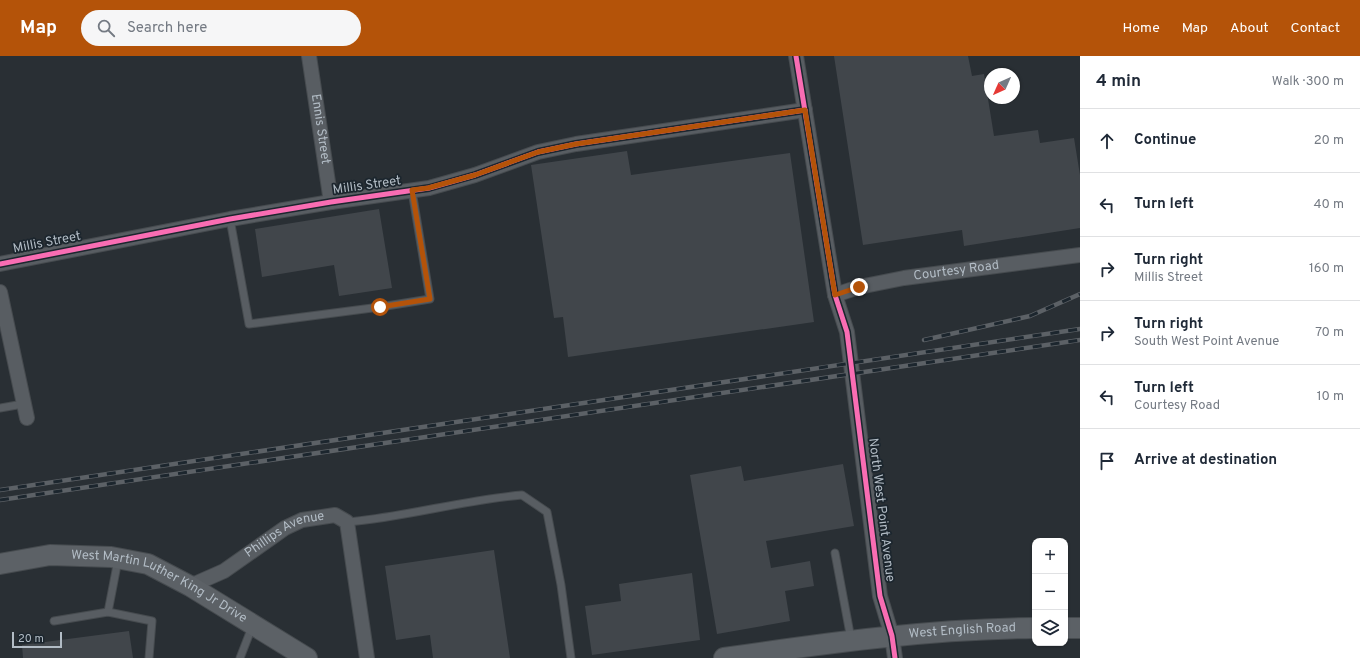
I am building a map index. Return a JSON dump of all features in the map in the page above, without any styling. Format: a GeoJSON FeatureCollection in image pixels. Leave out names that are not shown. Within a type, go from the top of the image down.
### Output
{"type":"FeatureCollection","features":[{"type":"Feature","properties":{"kind":"main road","name":"West Martin Luther King Jr Drive"},"geometry":{"type":"LineString","coordinates":[[0,564],[50,555],[118,559],[148,564],[190,586],[307,658]]}},
{"type":"Feature","properties":{"kind":"main road","name":"West English Road"},"geometry":{"type":"LineString","coordinates":[[724,658],[776,654],[851,641],[945,630],[1032,628]]}},
{"type":"Feature","properties":{"kind":"main road"},"geometry":{"type":"LineString","coordinates":[[1068,628],[1080,628]]}},
{"type":"Feature","properties":{"kind":"street","name":"Ennis Street"},"geometry":{"type":"LineString","coordinates":[[309,56],[331,202]]}},
{"type":"Feature","properties":{"kind":"street","name":"North West Point Avenue"},"geometry":{"type":"LineString","coordinates":[[796,56],[835,295],[847,332],[880,596],[892,636],[896,658]]}},
{"type":"Feature","properties":{"kind":"street","name":"Millis Street"},"geometry":{"type":"LineString","coordinates":[[0,264],[230,219],[428,188],[475,175],[538,152],[576,144],[805,110]]}},
{"type":"Feature","properties":{"kind":"street","name":"Courtesy Road"},"geometry":{"type":"LineString","coordinates":[[835,295],[859,287],[904,278],[1080,255]]}},
{"type":"Feature","properties":{"kind":"street"},"geometry":{"type":"LineString","coordinates":[[0,292],[27,418]]}},
{"type":"Feature","properties":{"kind":"street","name":"Phillips Avenue"},"geometry":{"type":"LineString","coordinates":[[190,586],[224,571],[285,528],[302,520],[335,515],[347,522],[367,658]]}},
{"type":"Feature","properties":{"kind":"lane"},"geometry":{"type":"LineString","coordinates":[[230,219],[249,324],[380,307],[430,299],[412,190]]}},
{"type":"Feature","properties":{"kind":"lane"},"geometry":{"type":"LineString","coordinates":[[0,408],[23,404]]}},
{"type":"Feature","properties":{"kind":"lane"},"geometry":{"type":"LineString","coordinates":[[347,522],[376,520],[487,498],[522,495],[547,512],[561,585],[571,658]]}},
{"type":"Feature","properties":{"kind":"lane"},"geometry":{"type":"LineString","coordinates":[[835,553],[851,641]]}},
{"type":"Feature","properties":{"kind":"lane"},"geometry":{"type":"LineString","coordinates":[[108,612],[118,559]]}},
{"type":"Feature","properties":{"kind":"lane"},"geometry":{"type":"LineString","coordinates":[[54,621],[108,612],[152,621],[149,658]]}},
{"type":"Feature","properties":{"kind":"lane"},"geometry":{"type":"LineString","coordinates":[[240,658],[253,625]]}},
{"type":"Feature","properties":{"kind":"building"},"geometry":{"type":"Polygon","coordinates":[[[834,56],[968,56],[972,76],[984,74],[984,104],[989,104],[994,136],[1038,130],[1040,143],[1074,138],[1080,175],[1080,228],[964,246],[962,230],[863,245],[834,56]]]}},
{"type":"Feature","properties":{"kind":"building"},"geometry":{"type":"Polygon","coordinates":[[[627,151],[631,175],[790,153],[814,322],[568,357],[563,317],[554,318],[531,165],[627,151]]]}},
{"type":"Feature","properties":{"kind":"building"},"geometry":{"type":"Polygon","coordinates":[[[379,209],[392,288],[339,296],[334,265],[262,277],[255,229],[379,209]]]}},
{"type":"Feature","properties":{"kind":"building"},"geometry":{"type":"Polygon","coordinates":[[[843,464],[854,526],[766,541],[771,568],[810,561],[814,586],[785,591],[790,621],[717,634],[690,475],[741,466],[744,481],[843,464]]]}},
{"type":"Feature","properties":{"kind":"building"},"geometry":{"type":"Polygon","coordinates":[[[494,550],[510,658],[433,658],[430,635],[396,640],[385,566],[494,550]]]}},
{"type":"Feature","properties":{"kind":"building"},"geometry":{"type":"Polygon","coordinates":[[[692,573],[700,640],[592,655],[585,606],[621,601],[619,584],[692,573]]]}},
{"type":"Feature","properties":{"kind":"building"},"geometry":{"type":"Polygon","coordinates":[[[129,631],[133,658],[23,658],[22,645],[129,631]]]}},
{"type":"Feature","properties":{"kind":"railway"},"geometry":{"type":"LineString","coordinates":[[924,340],[1030,316],[1080,294]]}},
{"type":"Feature","properties":{"kind":"railway"},"geometry":{"type":"LineString","coordinates":[[0,490],[1080,329]]}},
{"type":"Feature","properties":{"kind":"railway"},"geometry":{"type":"LineString","coordinates":[[0,500],[1080,340]]}},
{"type":"Feature","properties":{"kind":"cycle path"},"geometry":{"type":"LineString","coordinates":[[796,56],[835,295],[847,332],[880,596],[892,636],[895,658]]}},
{"type":"Feature","properties":{"kind":"cycle path"},"geometry":{"type":"LineString","coordinates":[[0,264],[230,219],[331,202],[429,188],[475,175],[538,152],[576,144],[805,110]]}},
{"type":"Feature","properties":{"kind":"route"},"geometry":{"type":"LineString","coordinates":[[380,307],[430,299],[412,190],[428,188],[475,175],[538,152],[576,144],[805,110],[835,295],[859,287]]}}]}
